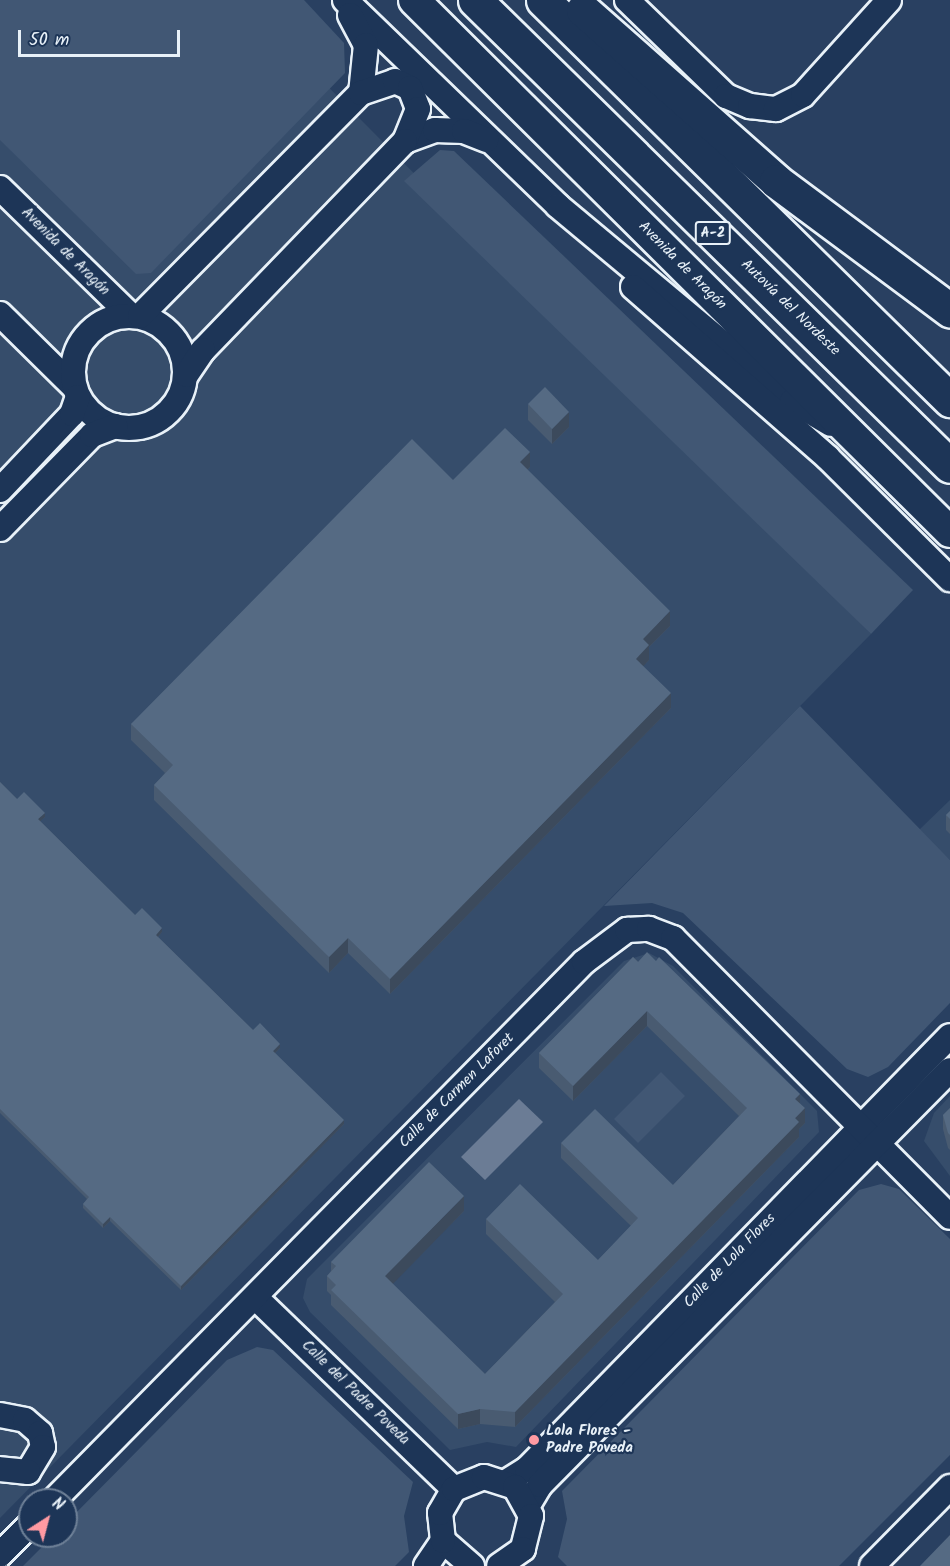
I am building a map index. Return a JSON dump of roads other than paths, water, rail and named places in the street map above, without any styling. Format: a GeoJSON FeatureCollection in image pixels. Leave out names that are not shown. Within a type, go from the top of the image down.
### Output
{"type":"FeatureCollection","features":[{"type":"Feature","properties":{"kind":"highway","name":"Autovía del Nordeste"},"geometry":{"type":"LineString","coordinates":[[475,0],[950,466]]}},
{"type":"Feature","properties":{"kind":"highway"},"geometry":{"type":"LineString","coordinates":[[543,0],[950,400]]}},
{"type":"Feature","properties":{"kind":"highway"},"geometry":{"type":"LineString","coordinates":[[572,0],[776,181],[950,310]]}},
{"type":"Feature","properties":{"kind":"highway"},"geometry":{"type":"LineString","coordinates":[[776,181],[915,270],[950,284]]}},
{"type":"Feature","properties":{"kind":"street"},"geometry":{"type":"LineString","coordinates":[[343,0],[366,45],[361,93]]}},
{"type":"Feature","properties":{"kind":"street"},"geometry":{"type":"LineString","coordinates":[[343,0],[558,206],[792,401],[856,439]]}},
{"type":"Feature","properties":{"kind":"street","name":"Avenida de Aragón"},"geometry":{"type":"LineString","coordinates":[[414,0],[950,532]]}},
{"type":"Feature","properties":{"kind":"street"},"geometry":{"type":"LineString","coordinates":[[627,0],[726,96],[750,106],[776,109],[803,95],[889,0]]}},
{"type":"Feature","properties":{"kind":"street"},"geometry":{"type":"LineString","coordinates":[[0,528],[92,435],[115,426],[148,425],[162,418],[174,406],[186,375],[203,350],[405,141],[418,109],[410,88],[395,81],[361,93],[135,315]]}},
{"type":"Feature","properties":{"kind":"street"},"geometry":{"type":"LineString","coordinates":[[405,141],[435,130],[464,131],[489,141]]}},
{"type":"Feature","properties":{"kind":"street","name":"Avenida de Aragón"},"geometry":{"type":"LineString","coordinates":[[0,188],[135,315]]}},
{"type":"Feature","properties":{"kind":"street"},"geometry":{"type":"LineString","coordinates":[[558,206],[628,282],[828,458],[950,579]]}},
{"type":"Feature","properties":{"kind":"street"},"geometry":{"type":"LineString","coordinates":[[0,314],[76,392],[87,410],[115,426]]}},
{"type":"Feature","properties":{"kind":"street"},"geometry":{"type":"LineString","coordinates":[[0,490],[72,414],[76,392],[72,369],[84,337],[112,317],[135,315],[174,337],[186,375]]}},
{"type":"Feature","properties":{"kind":"street","name":"Calle de Carmen Laforet"},"geometry":{"type":"LineString","coordinates":[[66,1488],[584,962],[627,930],[649,929],[673,938],[950,1217]]}},
{"type":"Feature","properties":{"kind":"street","name":"Calle de Lola Flores"},"geometry":{"type":"LineString","coordinates":[[528,1505],[566,1459],[869,1137],[950,1036]]}},
{"type":"Feature","properties":{"kind":"street","name":"Calle de Lola Flores"},"geometry":{"type":"LineString","coordinates":[[506,1482],[527,1469],[869,1137],[950,1070]]}},
{"type":"Feature","properties":{"kind":"street","name":"Calle del Padre Poveda"},"geometry":{"type":"LineString","coordinates":[[255,1297],[454,1489]]}},
{"type":"Feature","properties":{"kind":"street"},"geometry":{"type":"LineString","coordinates":[[0,1415],[25,1420],[40,1433],[43,1447],[28,1472],[0,1469]]}},
{"type":"Feature","properties":{"kind":"street"},"geometry":{"type":"LineString","coordinates":[[426,1566],[443,1541],[441,1513],[454,1489],[484,1477],[506,1482],[528,1505],[529,1539],[513,1563]]}},
{"type":"Feature","properties":{"kind":"street"},"geometry":{"type":"LineString","coordinates":[[872,1566],[950,1487]]}},
{"type":"Feature","properties":{"kind":"street"},"geometry":{"type":"LineString","coordinates":[[0,1555],[18,1536]]}},
{"type":"Feature","properties":{"kind":"street"},"geometry":{"type":"LineString","coordinates":[[443,1541],[467,1565]]}},
{"type":"Feature","properties":{"kind":"place","name":"Lola Flores - Padre Poveda"},"geometry":{"type":"Point","coordinates":[534,1440]}}]}
